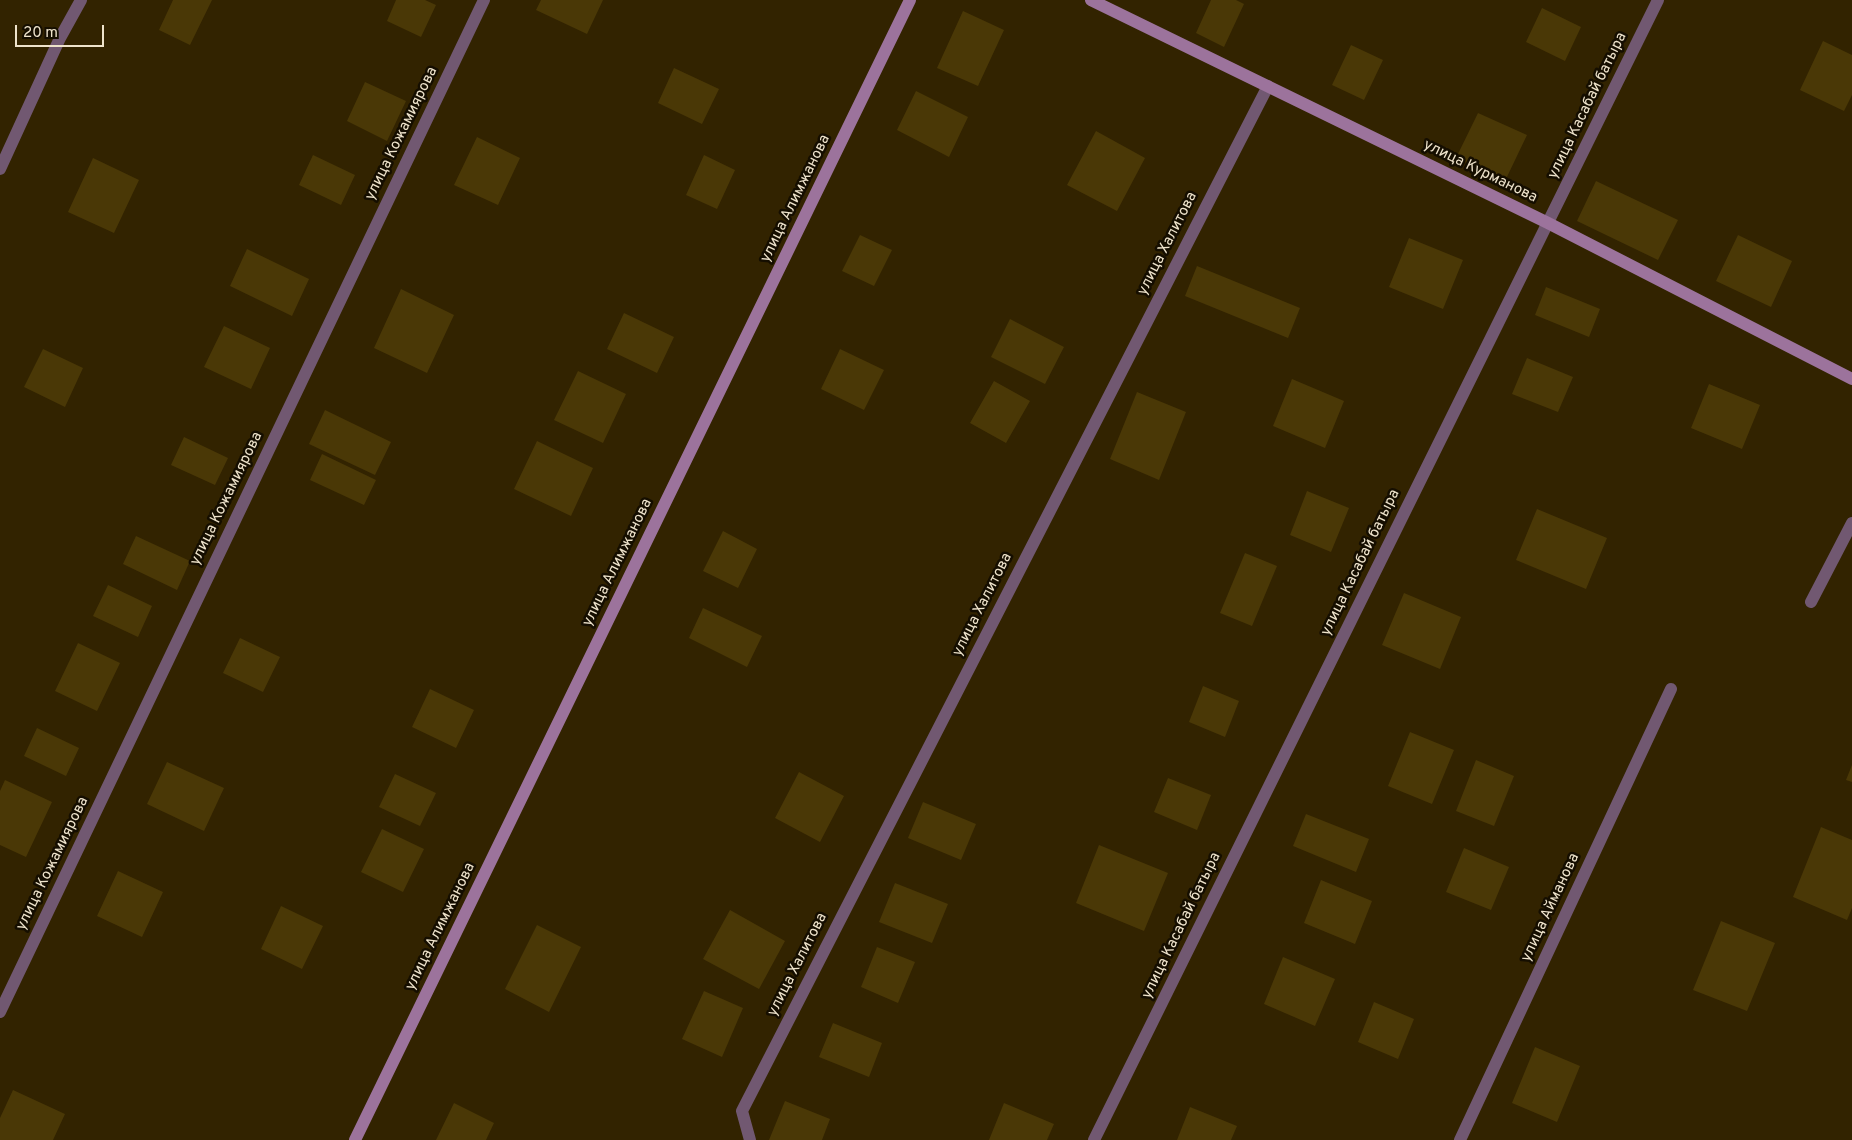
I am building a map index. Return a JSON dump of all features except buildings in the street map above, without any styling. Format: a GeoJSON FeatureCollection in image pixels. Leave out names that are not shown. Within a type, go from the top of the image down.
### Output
{"type":"FeatureCollection","features":[{"type":"Feature","properties":{"kind":"street"},"geometry":{"type":"LineString","coordinates":[[0,169],[60,38],[81,0]]}},
{"type":"Feature","properties":{"kind":"street","name":"улица Кожамиярова"},"geometry":{"type":"LineString","coordinates":[[0,1012],[484,0]]}},
{"type":"Feature","properties":{"kind":"street","name":"улица Алимжанова"},"geometry":{"type":"LineString","coordinates":[[355,1140],[910,0]]}},
{"type":"Feature","properties":{"kind":"street","name":"улица Курманова"},"geometry":{"type":"LineString","coordinates":[[1091,0],[1548,223],[1852,379]]}},
{"type":"Feature","properties":{"kind":"street","name":"улица Касабай батыра"},"geometry":{"type":"LineString","coordinates":[[1094,1140],[1658,0]]}},
{"type":"Feature","properties":{"kind":"street","name":"улица Халитова"},"geometry":{"type":"LineString","coordinates":[[750,1140],[742,1111],[1268,86]]}},
{"type":"Feature","properties":{"kind":"street"},"geometry":{"type":"LineString","coordinates":[[1811,602],[1852,523]]}},
{"type":"Feature","properties":{"kind":"street","name":"улица Айманова"},"geometry":{"type":"LineString","coordinates":[[1460,1140],[1671,689]]}}]}
